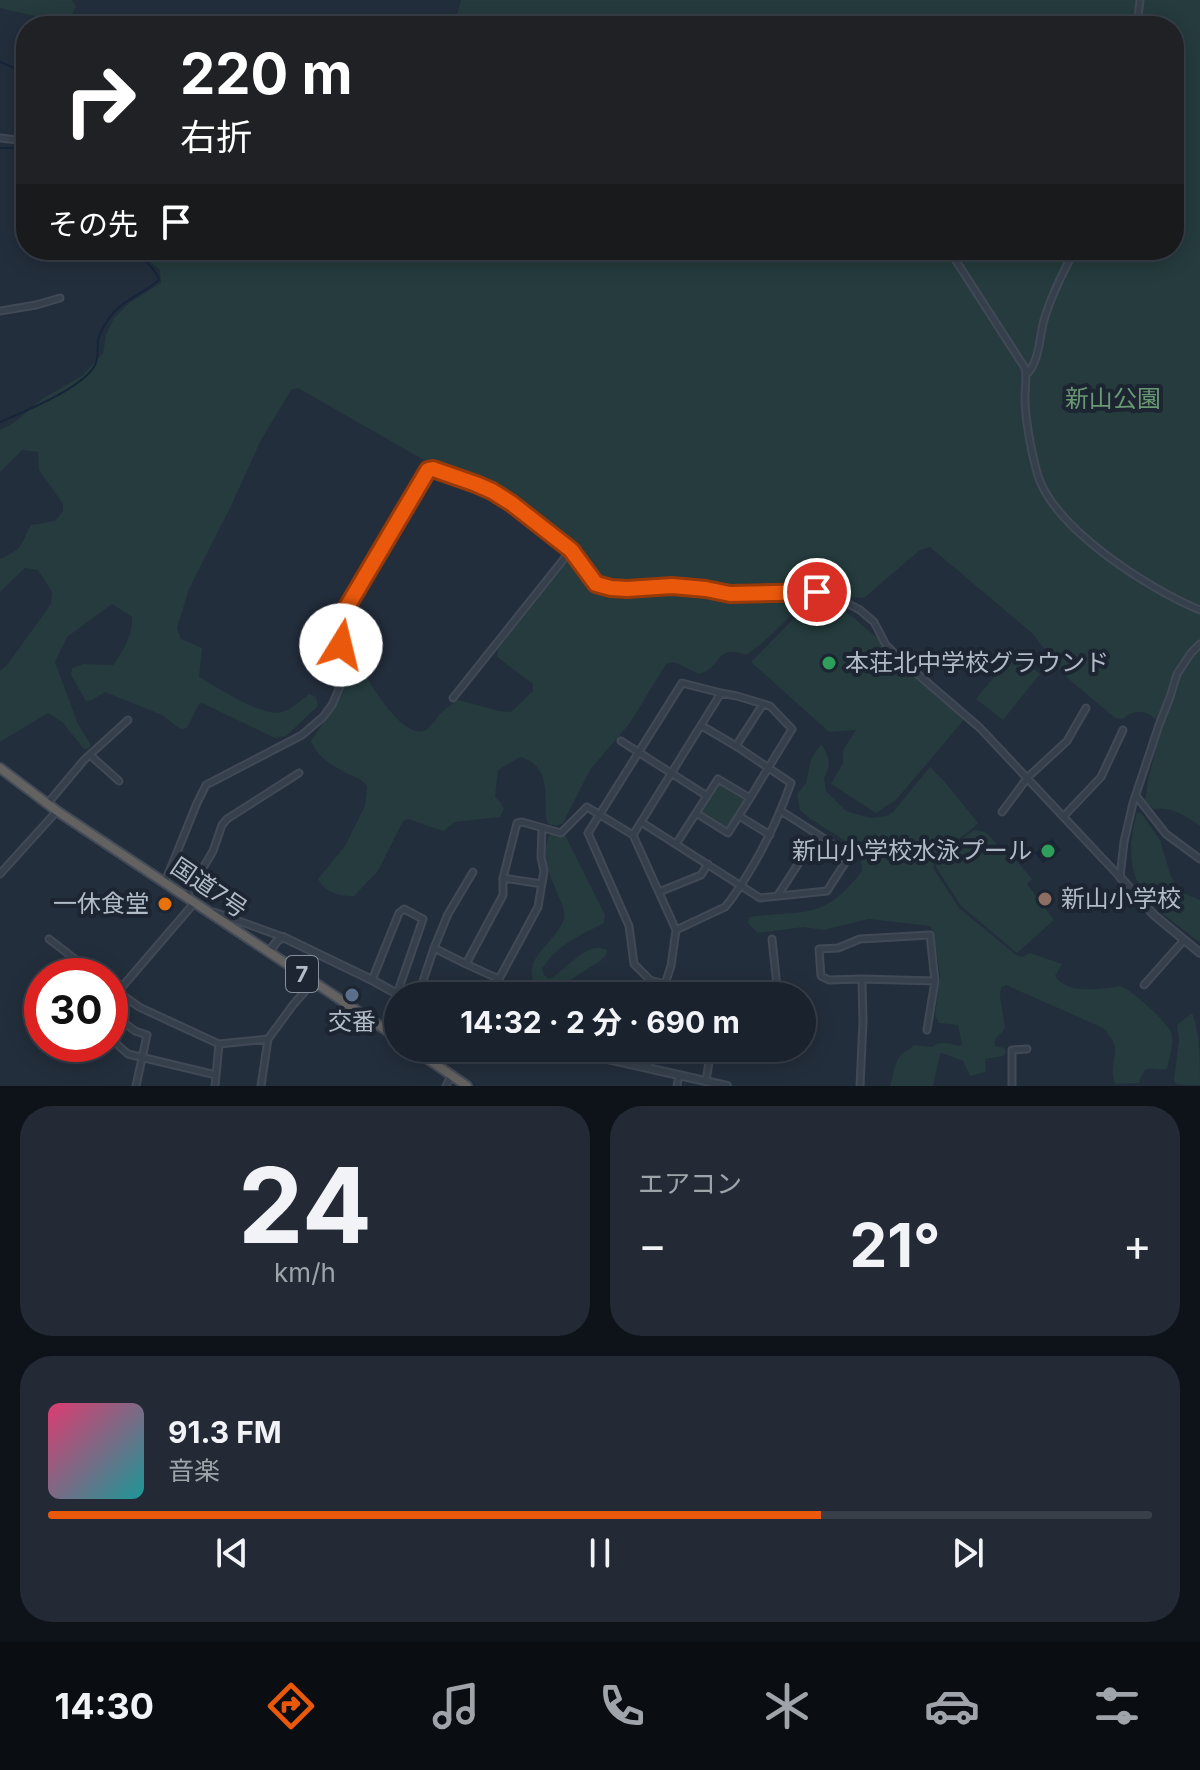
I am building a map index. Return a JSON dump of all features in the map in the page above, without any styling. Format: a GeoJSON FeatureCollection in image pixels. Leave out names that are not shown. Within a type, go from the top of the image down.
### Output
{"type":"FeatureCollection","features":[{"type":"Feature","properties":{"kind":"highway","name":"国道7号"},"geometry":{"type":"LineString","coordinates":[[0,768],[57,811],[384,1029]]}},
{"type":"Feature","properties":{"kind":"highway"},"geometry":{"type":"LineString","coordinates":[[433,1062],[467,1086]]}},
{"type":"Feature","properties":{"kind":"street"},"geometry":{"type":"LineString","coordinates":[[955,260],[1025,368],[1025,399],[1033,457],[1044,491],[1055,507],[1083,536],[1114,561],[1200,610]]}},
{"type":"Feature","properties":{"kind":"street"},"geometry":{"type":"LineString","coordinates":[[1027,375],[1035,360],[1052,297],[1070,260]]}},
{"type":"Feature","properties":{"kind":"street"},"geometry":{"type":"LineString","coordinates":[[0,311],[60,298]]}},
{"type":"Feature","properties":{"kind":"street"},"geometry":{"type":"LineString","coordinates":[[165,882],[206,785],[302,735],[332,705],[343,680],[345,664],[340,630],[344,612],[428,470],[433,469],[492,491],[571,550],[596,584],[611,588],[672,586],[730,594],[817,592],[845,602],[874,622],[893,652],[980,728],[1154,915],[1200,953]]}},
{"type":"Feature","properties":{"kind":"street"},"geometry":{"type":"LineString","coordinates":[[453,698],[571,550]]}},
{"type":"Feature","properties":{"kind":"street"},"geometry":{"type":"LineString","coordinates":[[1120,877],[1124,842],[1136,796],[1177,674],[1200,644]]}},
{"type":"Feature","properties":{"kind":"street"},"geometry":{"type":"LineString","coordinates":[[658,982],[650,980],[634,964],[629,926],[588,833],[682,683],[770,706],[792,729],[728,833],[696,813]]}},
{"type":"Feature","properties":{"kind":"street"},"geometry":{"type":"LineString","coordinates":[[633,835],[721,693]]}},
{"type":"Feature","properties":{"kind":"street"},"geometry":{"type":"LineString","coordinates":[[736,746],[763,704]]}},
{"type":"Feature","properties":{"kind":"street"},"geometry":{"type":"LineString","coordinates":[[1002,812],[1028,777],[1067,741],[1086,708]]}},
{"type":"Feature","properties":{"kind":"street"},"geometry":{"type":"LineString","coordinates":[[47,804],[90,755],[128,720]]}},
{"type":"Feature","properties":{"kind":"street"},"geometry":{"type":"LineString","coordinates":[[676,930],[725,907],[770,835],[791,783],[702,726]]}},
{"type":"Feature","properties":{"kind":"street"},"geometry":{"type":"LineString","coordinates":[[1064,816],[1101,777],[1123,730]]}},
{"type":"Feature","properties":{"kind":"street"},"geometry":{"type":"LineString","coordinates":[[621,741],[707,796]]}},
{"type":"Feature","properties":{"kind":"street"},"geometry":{"type":"LineString","coordinates":[[90,755],[119,781]]}},
{"type":"Feature","properties":{"kind":"street"},"geometry":{"type":"LineString","coordinates":[[128,979],[190,899],[222,825],[299,773]]}},
{"type":"Feature","properties":{"kind":"street"},"geometry":{"type":"LineString","coordinates":[[676,844],[718,779],[750,798]]}},
{"type":"Feature","properties":{"kind":"street"},"geometry":{"type":"LineString","coordinates":[[1136,796],[1166,834],[1200,859]]}},
{"type":"Feature","properties":{"kind":"street"},"geometry":{"type":"LineString","coordinates":[[466,964],[503,895],[503,878],[517,823],[561,833],[587,807],[633,835],[659,892],[676,930],[666,982]]}},
{"type":"Feature","properties":{"kind":"street"},"geometry":{"type":"LineString","coordinates":[[0,874],[57,811]]}},
{"type":"Feature","properties":{"kind":"street"},"geometry":{"type":"LineString","coordinates":[[641,822],[760,898],[827,891],[850,855],[781,811]]}},
{"type":"Feature","properties":{"kind":"street"},"geometry":{"type":"LineString","coordinates":[[739,816],[770,835]]}},
{"type":"Feature","properties":{"kind":"street"},"geometry":{"type":"LineString","coordinates":[[495,982],[538,907],[544,871],[540,844],[542,828]]}},
{"type":"Feature","properties":{"kind":"street"},"geometry":{"type":"LineString","coordinates":[[778,896],[817,835]]}},
{"type":"Feature","properties":{"kind":"street"},"geometry":{"type":"LineString","coordinates":[[659,892],[701,875],[708,864]]}},
{"type":"Feature","properties":{"kind":"street"},"geometry":{"type":"LineString","coordinates":[[423,982],[448,914],[473,872]]}},
{"type":"Feature","properties":{"kind":"street"},"geometry":{"type":"LineString","coordinates":[[503,878],[542,884]]}},
{"type":"Feature","properties":{"kind":"street"},"geometry":{"type":"LineString","coordinates":[[205,909],[283,937],[384,987]]}},
{"type":"Feature","properties":{"kind":"street"},"geometry":{"type":"LineString","coordinates":[[372,980],[399,913],[404,909],[423,919],[403,982]]}},
{"type":"Feature","properties":{"kind":"street"},"geometry":{"type":"LineString","coordinates":[[927,1030],[935,981],[930,935],[860,939],[838,948],[819,949],[821,976],[829,980],[935,981]]}},
{"type":"Feature","properties":{"kind":"street"},"geometry":{"type":"LineString","coordinates":[[269,952],[283,937]]}},
{"type":"Feature","properties":{"kind":"street"},"geometry":{"type":"LineString","coordinates":[[49,939],[74,958]]}},
{"type":"Feature","properties":{"kind":"street"},"geometry":{"type":"LineString","coordinates":[[772,939],[777,982]]}},
{"type":"Feature","properties":{"kind":"street"},"geometry":{"type":"LineString","coordinates":[[1144,985],[1184,940]]}},
{"type":"Feature","properties":{"kind":"street"},"geometry":{"type":"LineString","coordinates":[[434,948],[499,979]]}},
{"type":"Feature","properties":{"kind":"street"},"geometry":{"type":"LineString","coordinates":[[860,1086],[862,979]]}},
{"type":"Feature","properties":{"kind":"street"},"geometry":{"type":"LineString","coordinates":[[261,1086],[268,1039],[313,981]]}},
{"type":"Feature","properties":{"kind":"street"},"geometry":{"type":"LineString","coordinates":[[128,999],[219,1044],[268,1039]]}},
{"type":"Feature","properties":{"kind":"street"},"geometry":{"type":"LineString","coordinates":[[128,1026],[147,1035],[136,1086]]}},
{"type":"Feature","properties":{"kind":"street"},"geometry":{"type":"LineString","coordinates":[[215,1086],[219,1044]]}},
{"type":"Feature","properties":{"kind":"street"},"geometry":{"type":"LineString","coordinates":[[1012,1086],[1012,1050],[1027,1049]]}},
{"type":"Feature","properties":{"kind":"street"},"geometry":{"type":"LineString","coordinates":[[128,1054],[216,1075]]}},
{"type":"Feature","properties":{"kind":"street"},"geometry":{"type":"LineString","coordinates":[[622,1062],[727,1086]]}},
{"type":"Feature","properties":{"kind":"street"},"geometry":{"type":"LineString","coordinates":[[648,1062],[649,1068]]}},
{"type":"Feature","properties":{"kind":"street"},"geometry":{"type":"LineString","coordinates":[[706,1081],[709,1062]]}},
{"type":"Feature","properties":{"kind":"street"},"geometry":{"type":"LineString","coordinates":[[446,1086],[452,1075]]}},
{"type":"Feature","properties":{"kind":"street"},"geometry":{"type":"LineString","coordinates":[[677,1086],[679,1075]]}},
{"type":"Feature","properties":{"kind":"green space"},"geometry":{"type":"Polygon","coordinates":[[[0,0],[72,0],[76,7],[71,16],[35,16],[0,8],[0,0]]]}},
{"type":"Feature","properties":{"kind":"green space","name":"新山公園"},"geometry":{"type":"Polygon","coordinates":[[[461,0],[1200,0],[1200,826],[1178,813],[1154,809],[1145,802],[1161,727],[1157,722],[1144,712],[1123,719],[1115,718],[1064,675],[1033,634],[930,547],[920,550],[864,598],[821,589],[746,655],[736,652],[724,654],[707,671],[699,674],[674,662],[666,664],[630,723],[590,770],[563,823],[557,826],[548,824],[541,773],[537,766],[520,757],[498,770],[495,797],[504,809],[500,817],[455,822],[443,831],[408,819],[403,821],[378,871],[354,896],[333,893],[318,879],[345,846],[365,806],[367,786],[326,761],[311,741],[342,695],[351,675],[355,671],[363,672],[399,720],[417,731],[426,730],[458,700],[511,712],[533,691],[533,684],[497,657],[498,649],[577,549],[531,511],[483,481],[422,459],[298,388],[291,390],[261,440],[189,589],[177,628],[181,639],[202,648],[199,677],[228,694],[274,713],[289,709],[309,694],[316,697],[318,706],[286,736],[275,738],[202,703],[187,728],[180,729],[162,715],[105,692],[86,701],[71,675],[72,668],[83,664],[113,665],[131,630],[132,617],[112,604],[67,637],[55,662],[78,724],[91,745],[88,749],[84,749],[62,722],[48,713],[0,742],[0,671],[51,604],[52,592],[38,570],[25,568],[0,592],[0,559],[18,549],[31,525],[55,521],[63,511],[63,504],[39,470],[38,452],[22,450],[0,472],[0,430],[15,422],[42,399],[82,376],[103,353],[106,335],[114,318],[129,303],[161,283],[160,270],[149,260],[1184,260],[1184,16],[457,16],[461,0]]]}},
{"type":"Feature","properties":{"kind":"green space"},"geometry":{"type":"Polygon","coordinates":[[[815,597],[853,617],[967,716],[897,799],[876,813],[831,784],[843,763],[843,750],[856,730],[829,732],[751,662],[815,597]]]}},
{"type":"Feature","properties":{"kind":"green space"},"geometry":{"type":"Polygon","coordinates":[[[1014,652],[1040,674],[1003,720],[976,699],[1014,652]]]}},
{"type":"Feature","properties":{"kind":"green space"},"geometry":{"type":"Polygon","coordinates":[[[821,744],[828,760],[824,778],[826,791],[846,811],[871,818],[893,812],[930,767],[978,823],[940,855],[933,868],[959,908],[1016,955],[1022,957],[1030,953],[1062,964],[1055,976],[1065,985],[1086,989],[1120,986],[1132,993],[1156,1013],[1171,1032],[1167,1069],[1146,1070],[1139,1083],[1115,1084],[1114,1043],[1103,1028],[1006,985],[1001,987],[1000,997],[1005,1027],[996,1038],[995,1046],[1004,1048],[1006,1052],[1003,1056],[985,1059],[986,1072],[970,1076],[963,1061],[942,1053],[933,1086],[890,1086],[898,1059],[914,1045],[962,1044],[958,1025],[939,1023],[935,1015],[940,975],[930,926],[869,919],[823,930],[804,927],[758,933],[748,923],[749,917],[824,906],[862,871],[860,855],[850,844],[800,810],[797,794],[806,783],[811,759],[821,744]]]}},
{"type":"Feature","properties":{"kind":"green space"},"geometry":{"type":"Polygon","coordinates":[[[718,779],[750,798],[728,833],[696,813],[718,779]]]}},
{"type":"Feature","properties":{"kind":"green space"},"geometry":{"type":"Polygon","coordinates":[[[1137,813],[1141,813],[1160,840],[1171,877],[1183,893],[1200,900],[1200,942],[1166,916],[1142,890],[1131,857],[1137,813]]]}},
{"type":"Feature","properties":{"kind":"green space"},"geometry":{"type":"Polygon","coordinates":[[[974,830],[985,832],[1013,861],[1015,859],[1032,879],[1027,884],[1054,920],[1017,953],[961,906],[936,867],[946,851],[974,830]]]}},
{"type":"Feature","properties":{"kind":"green space"},"geometry":{"type":"Polygon","coordinates":[[[550,834],[565,835],[605,915],[604,923],[569,942],[542,969],[549,979],[585,952],[600,948],[607,950],[600,961],[567,982],[534,982],[532,975],[536,957],[564,918],[564,909],[546,859],[550,834]]]}},
{"type":"Feature","properties":{"kind":"green space"},"geometry":{"type":"Polygon","coordinates":[[[1192,1013],[1198,1038],[1200,1085],[1176,1084],[1177,1025],[1192,1013]]]}},
{"type":"Feature","properties":{"kind":"water","name":"新山小学校水泳プール"},"geometry":{"type":"Polygon","coordinates":[[[1052,839],[1061,850],[1043,863],[1035,853],[1052,839]]]}},
{"type":"Feature","properties":{"kind":"waterway"},"geometry":{"type":"LineString","coordinates":[[0,62],[16,69]]}},
{"type":"Feature","properties":{"kind":"waterway"},"geometry":{"type":"LineString","coordinates":[[0,148],[16,148]]}},
{"type":"Feature","properties":{"kind":"waterway"},"geometry":{"type":"LineString","coordinates":[[0,422],[52,398],[88,374],[95,365],[98,340],[109,318],[120,306],[159,280],[145,260]]}},
{"type":"Feature","properties":{"kind":"place","name":"本荘北中学校グラウンド"},"geometry":{"type":"Point","coordinates":[829,663]}},
{"type":"Feature","properties":{"kind":"place","name":"新山小学校水泳プール"},"geometry":{"type":"Point","coordinates":[1048,851]}},
{"type":"Feature","properties":{"kind":"place","name":"新山小学校"},"geometry":{"type":"Point","coordinates":[1045,899]}},
{"type":"Feature","properties":{"kind":"place","name":"一休食堂"},"geometry":{"type":"Point","coordinates":[165,904]}},
{"type":"Feature","properties":{"kind":"place","name":"交番"},"geometry":{"type":"Point","coordinates":[352,995]}},
{"type":"Feature","properties":{"kind":"route"},"geometry":{"type":"LineString","coordinates":[[341,645],[344,612],[428,470],[433,469],[476,484],[511,503],[571,550],[596,584],[627,589],[672,586],[730,594],[817,592]]}}]}
